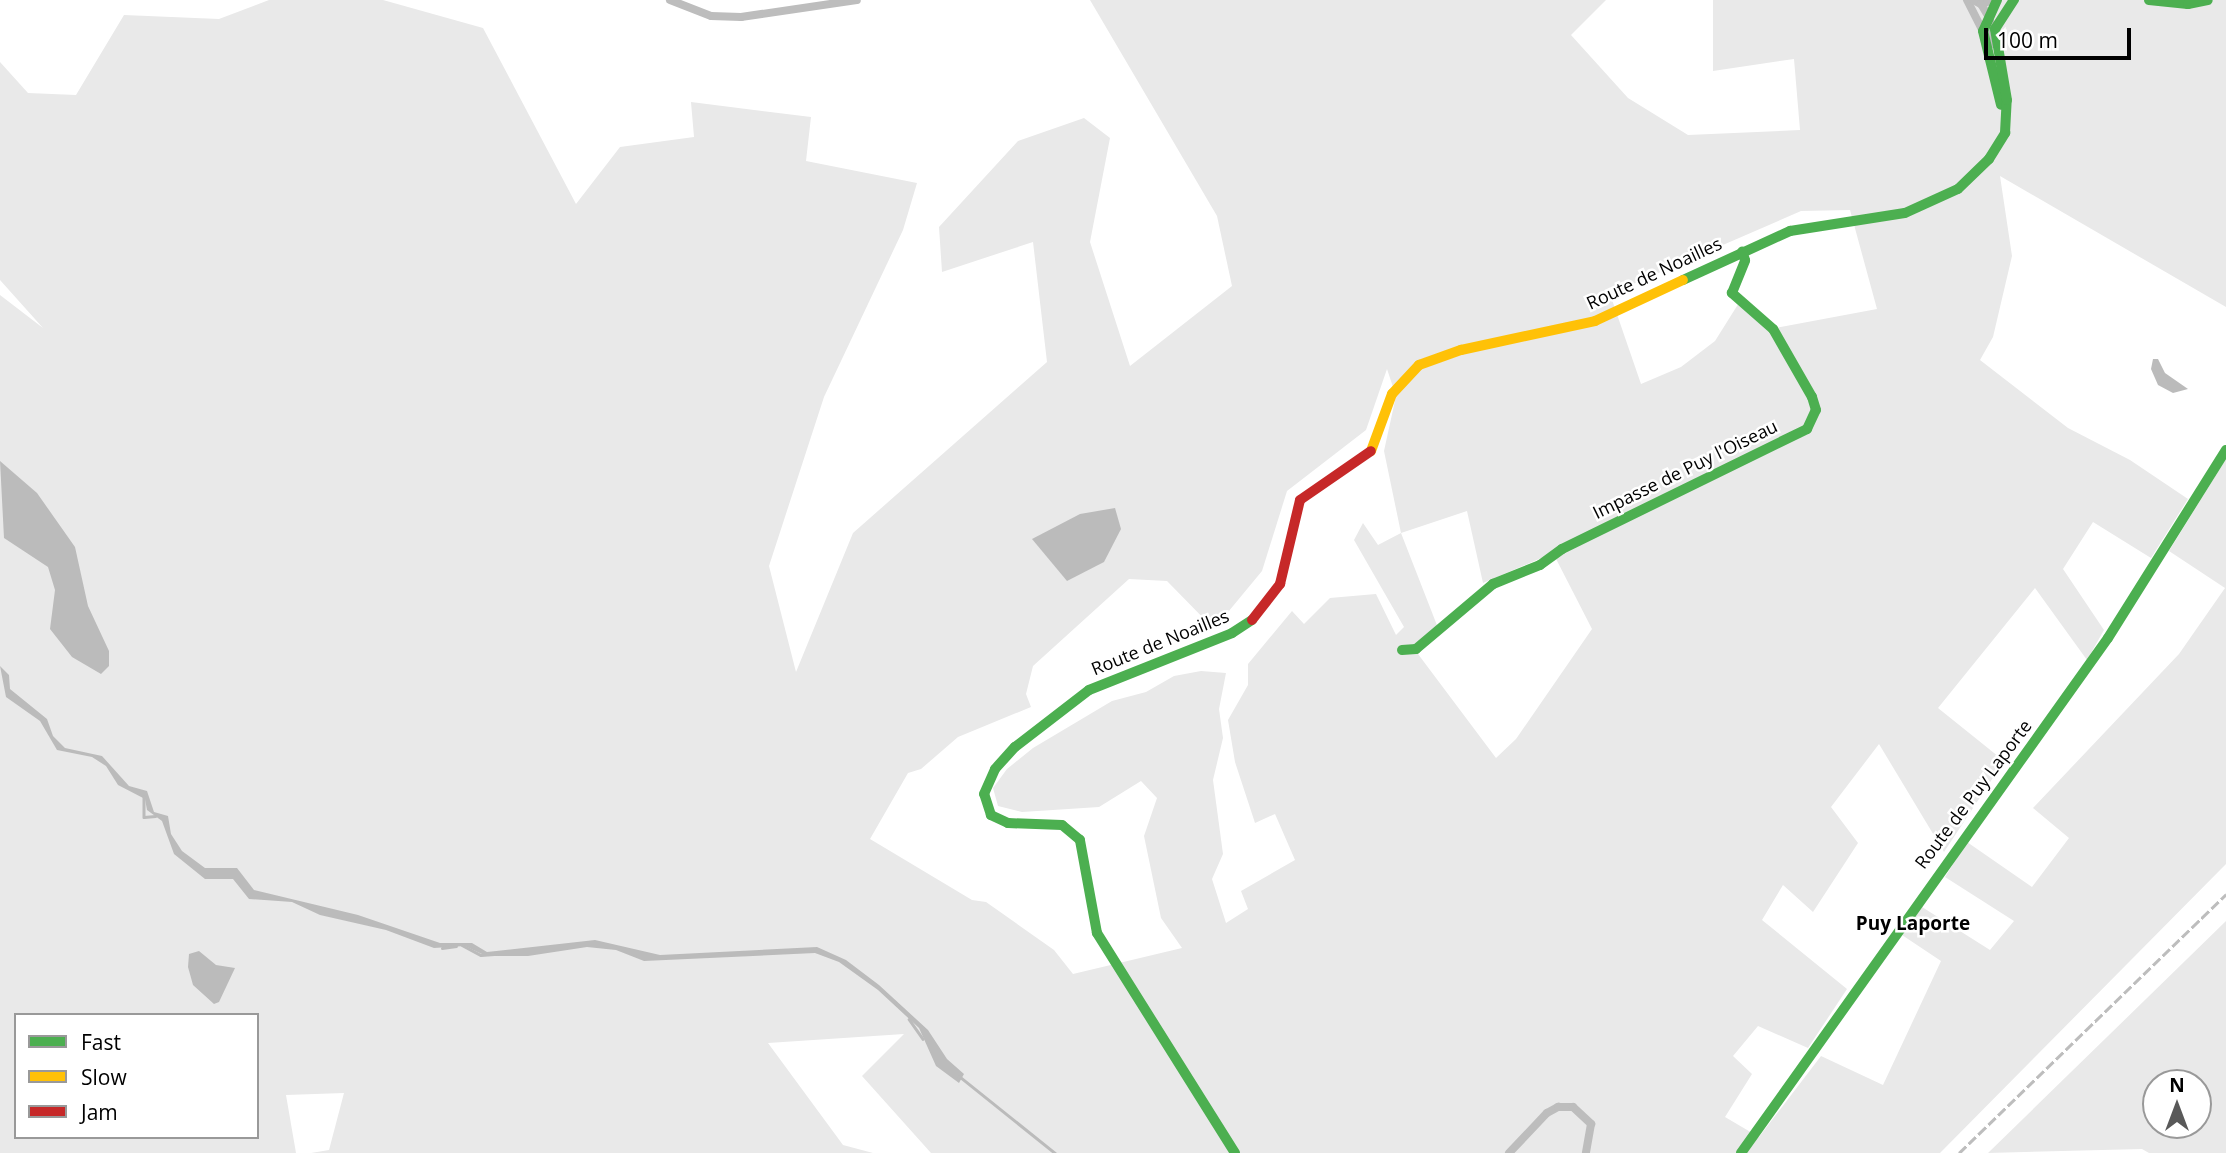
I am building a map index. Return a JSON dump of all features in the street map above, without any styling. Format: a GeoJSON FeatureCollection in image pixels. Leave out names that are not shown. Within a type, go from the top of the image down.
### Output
{"type":"FeatureCollection","features":[{"type":"Feature","properties":{"kind":"main road"},"geometry":{"type":"LineString","coordinates":[[1995,0],[1985,17],[1983,32],[2002,111],[1998,146]]}},
{"type":"Feature","properties":{"kind":"main road"},"geometry":{"type":"LineString","coordinates":[[2001,14],[2014,0]]}},
{"type":"Feature","properties":{"kind":"main road"},"geometry":{"type":"LineString","coordinates":[[2149,0],[2188,4],[2208,0]]}},
{"type":"Feature","properties":{"kind":"main road","name":"Route de Noailles"},"geometry":{"type":"LineString","coordinates":[[1235,1153],[1097,933],[1080,840],[1062,825],[1008,823],[991,816],[984,797],[992,774],[1015,747],[1089,690],[1218,639],[1254,619],[1280,584],[1300,500],[1314,487],[1369,454],[1377,443],[1392,394],[1408,372],[1438,356],[1595,321],[1742,251],[1807,226],[1894,215],[1929,205],[1968,181],[1998,146],[2008,120],[2005,88],[1995,39],[2001,14]]}},
{"type":"Feature","properties":{"kind":"main road","name":"Impasse de Puy l'Oiseau"},"geometry":{"type":"LineString","coordinates":[[1402,650],[1416,649],[1458,609],[1493,584],[1540,565],[1574,543],[1807,429],[1816,410],[1812,397],[1773,329],[1732,293],[1745,260],[1742,251]]}},
{"type":"Feature","properties":{"kind":"main road","name":"Route de Puy Laporte"},"geometry":{"type":"LineString","coordinates":[[1741,1153],[1923,892],[2108,638],[2226,450]]}},
{"type":"Feature","properties":{"kind":"street"},"geometry":{"type":"LineString","coordinates":[[670,0],[711,16],[741,17],[857,0]]}},
{"type":"Feature","properties":{"kind":"street"},"geometry":{"type":"LineString","coordinates":[[1967,0],[1985,17]]}},
{"type":"Feature","properties":{"kind":"street"},"geometry":{"type":"LineString","coordinates":[[1995,0],[1977,2],[1985,17],[1990,49],[2005,88]]}},
{"type":"Feature","properties":{"kind":"street"},"geometry":{"type":"LineString","coordinates":[[1985,17],[2001,14]]}},
{"type":"Feature","properties":{"kind":"street"},"geometry":{"type":"LineString","coordinates":[[1510,1153],[1547,1113],[1558,1107],[1573,1107],[1591,1124],[1586,1153]]}},
{"type":"Feature","properties":{"kind":"shaded area"},"geometry":{"type":"Polygon","coordinates":[[[269,0],[383,0],[483,28],[576,204],[620,147],[694,137],[691,102],[811,117],[806,161],[917,183],[903,230],[824,397],[769,566],[796,672],[853,533],[1047,362],[1033,242],[942,272],[939,227],[1018,141],[1084,118],[1110,138],[1090,242],[1130,366],[1232,286],[1217,216],[1090,0],[1606,0],[1571,35],[1628,98],[1688,135],[1800,130],[1794,59],[1713,71],[1713,0],[2226,0],[2226,307],[2000,176],[2012,256],[1993,337],[1980,360],[2068,428],[2130,460],[2188,499],[2151,558],[2093,522],[2063,569],[2104,630],[2087,660],[2035,588],[1938,708],[2004,761],[1944,852],[1879,744],[1831,807],[1858,843],[1813,912],[1783,885],[1762,920],[1847,989],[1808,1048],[1758,1026],[1733,1056],[1752,1074],[1725,1117],[1759,1137],[1821,1056],[1883,1085],[1941,961],[1902,935],[1922,907],[1990,950],[2014,921],[1945,877],[1967,842],[2032,887],[2069,838],[2033,808],[2179,654],[2225,588],[2169,551],[2226,459],[2226,864],[1940,1153],[931,1153],[862,1076],[904,1034],[768,1043],[843,1145],[873,1153],[311,1153],[329,1150],[344,1093],[286,1095],[296,1153],[0,1153],[0,295],[43,328],[0,280],[0,62],[28,93],[76,95],[124,15],[219,19],[269,0]],[[1850,210],[1801,211],[1610,294],[1641,384],[1681,367],[1715,341],[1742,298],[1776,328],[1877,309],[1850,210]],[[1387,369],[1366,430],[1287,491],[1262,571],[1214,629],[1167,581],[1129,579],[1033,666],[1026,694],[1031,707],[958,737],[921,769],[908,773],[870,839],[972,900],[986,902],[1054,950],[1073,974],[1182,948],[1161,918],[1144,836],[1157,798],[1141,781],[1099,807],[1022,812],[998,806],[993,788],[1007,769],[1033,748],[1112,701],[1146,692],[1174,676],[1201,671],[1226,673],[1219,709],[1223,738],[1213,780],[1223,854],[1212,879],[1226,923],[1248,909],[1241,891],[1295,860],[1275,814],[1255,823],[1235,762],[1228,720],[1248,685],[1248,664],[1292,611],[1304,624],[1330,598],[1376,594],[1396,635],[1404,627],[1354,540],[1363,523],[1378,545],[1401,533],[1384,451],[1396,396],[1387,369]],[[1467,511],[1401,533],[1440,633],[1418,654],[1496,758],[1516,739],[1592,629],[1553,553],[1483,583],[1467,511]]]}},
{"type":"Feature","properties":{"kind":"shaded area"},"geometry":{"type":"Polygon","coordinates":[[[2153,359],[2158,359],[2165,373],[2188,389],[2173,393],[2158,385],[2151,369],[2153,359]]]}},
{"type":"Feature","properties":{"kind":"shaded area"},"geometry":{"type":"Polygon","coordinates":[[[0,461],[37,493],[75,547],[88,606],[109,651],[109,666],[101,674],[72,657],[50,629],[55,590],[48,567],[4,538],[0,461]]]}},
{"type":"Feature","properties":{"kind":"shaded area"},"geometry":{"type":"Polygon","coordinates":[[[1115,508],[1121,529],[1104,562],[1067,581],[1032,539],[1080,514],[1115,508]]]}},
{"type":"Feature","properties":{"kind":"shaded area"},"geometry":{"type":"Polygon","coordinates":[[[0,666],[9,675],[10,689],[47,719],[53,736],[65,748],[102,756],[129,786],[147,791],[154,812],[168,816],[171,834],[182,851],[205,868],[237,868],[254,890],[358,915],[440,943],[472,943],[487,952],[595,940],[660,955],[817,947],[846,960],[879,985],[928,1030],[947,1059],[964,1074],[959,1083],[936,1066],[919,1028],[878,990],[839,962],[815,953],[644,961],[616,950],[587,947],[528,956],[486,956],[465,946],[434,948],[386,930],[320,915],[292,902],[249,899],[233,879],[205,879],[174,854],[162,821],[147,810],[145,799],[118,785],[106,766],[92,757],[57,750],[40,721],[6,697],[0,666]]]}},
{"type":"Feature","properties":{"kind":"shaded area"},"geometry":{"type":"Polygon","coordinates":[[[2226,921],[2226,1153],[2149,1153],[2142,1149],[1988,1153],[2226,921]]]}},
{"type":"Feature","properties":{"kind":"shaded area"},"geometry":{"type":"Polygon","coordinates":[[[199,951],[216,965],[235,968],[219,1002],[214,1004],[193,985],[188,967],[189,954],[199,951]]]}},
{"type":"Feature","properties":{"kind":"waterway"},"geometry":{"type":"LineString","coordinates":[[144,796],[144,817],[155,816]]}},
{"type":"Feature","properties":{"kind":"waterway"},"geometry":{"type":"LineString","coordinates":[[462,945],[481,955],[497,954]]}},
{"type":"Feature","properties":{"kind":"waterway"},"geometry":{"type":"LineString","coordinates":[[442,948],[456,946]]}},
{"type":"Feature","properties":{"kind":"waterway"},"geometry":{"type":"LineString","coordinates":[[886,994],[904,1010]]}},
{"type":"Feature","properties":{"kind":"waterway"},"geometry":{"type":"LineString","coordinates":[[909,1019],[923,1039]]}},
{"type":"Feature","properties":{"kind":"waterway"},"geometry":{"type":"LineString","coordinates":[[959,1076],[1055,1153]]}},
{"type":"Feature","properties":{"kind":"railway"},"geometry":{"type":"LineString","coordinates":[[1959,1153],[2226,894]]}},
{"type":"Feature","properties":{"kind":"traffic: fast"},"geometry":{"type":"LineString","coordinates":[[1997,0],[1983,31],[2001,105]]}},
{"type":"Feature","properties":{"kind":"traffic: fast"},"geometry":{"type":"LineString","coordinates":[[1683,280],[1790,231],[1905,213],[1958,189],[1989,159],[2005,133],[2007,100],[1995,29],[2014,0]]}},
{"type":"Feature","properties":{"kind":"traffic: fast"},"geometry":{"type":"LineString","coordinates":[[2149,0],[2188,4],[2208,0]]}},
{"type":"Feature","properties":{"kind":"traffic: fast"},"geometry":{"type":"LineString","coordinates":[[1402,650],[1416,649],[1493,584],[1540,565],[1562,549],[1807,429],[1816,410],[1812,397],[1773,329],[1732,293],[1745,260],[1742,251]]}},
{"type":"Feature","properties":{"kind":"traffic: fast"},"geometry":{"type":"LineString","coordinates":[[1741,1153],[2108,638],[2226,450]]}},
{"type":"Feature","properties":{"kind":"traffic: fast"},"geometry":{"type":"LineString","coordinates":[[1235,1153],[1097,933],[1080,840],[1062,825],[1008,823],[991,815],[984,794],[995,769],[1015,747],[1089,690],[1232,633],[1252,620]]}},
{"type":"Feature","properties":{"kind":"traffic: slow"},"geometry":{"type":"LineString","coordinates":[[1371,451],[1392,394],[1419,365],[1461,350],[1595,321],[1683,280]]}},
{"type":"Feature","properties":{"kind":"traffic: jam"},"geometry":{"type":"LineString","coordinates":[[1252,620],[1280,584],[1300,500],[1371,451]]}},
{"type":"Feature","properties":{"kind":"district","name":"Puy Laporte"},"geometry":{"type":"Point","coordinates":[1913,924]}}]}
